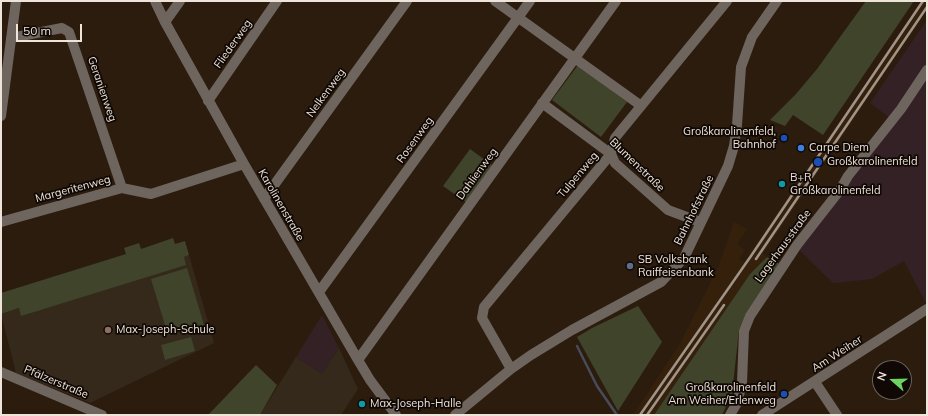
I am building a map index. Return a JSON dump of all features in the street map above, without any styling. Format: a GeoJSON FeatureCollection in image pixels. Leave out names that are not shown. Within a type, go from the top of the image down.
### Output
{"type":"FeatureCollection","features":[{"type":"Feature","properties":{"kind":"street"},"geometry":{"type":"LineString","coordinates":[[1,116],[16,1]]}},
{"type":"Feature","properties":{"kind":"street","name":"Karolinenstraße"},"geometry":{"type":"LineString","coordinates":[[155,1],[165,22],[264,199],[370,380],[396,415]]}},
{"type":"Feature","properties":{"kind":"street"},"geometry":{"type":"LineString","coordinates":[[165,22],[180,1]]}},
{"type":"Feature","properties":{"kind":"street","name":"Fliederweg"},"geometry":{"type":"LineString","coordinates":[[208,100],[277,1]]}},
{"type":"Feature","properties":{"kind":"street","name":"Nelkenweg"},"geometry":{"type":"LineString","coordinates":[[264,199],[407,1]]}},
{"type":"Feature","properties":{"kind":"street"},"geometry":{"type":"LineString","coordinates":[[495,1],[640,105]]}},
{"type":"Feature","properties":{"kind":"street","name":"Rosenweg"},"geometry":{"type":"LineString","coordinates":[[319,292],[530,1]]}},
{"type":"Feature","properties":{"kind":"street","name":"Dahlienweg"},"geometry":{"type":"LineString","coordinates":[[358,360],[616,1]]}},
{"type":"Feature","properties":{"kind":"street","name":"Tulpenweg"},"geometry":{"type":"LineString","coordinates":[[511,369],[482,318],[484,307],[611,154],[615,138],[640,105],[727,1]]}},
{"type":"Feature","properties":{"kind":"street","name":"Bahnhofstraße"},"geometry":{"type":"LineString","coordinates":[[455,415],[511,369],[531,355],[572,330],[661,282],[684,258],[728,166],[737,125],[741,67],[752,37],[777,1]]}},
{"type":"Feature","properties":{"kind":"street","name":"Geranienweg"},"geometry":{"type":"LineString","coordinates":[[11,38],[62,28],[69,32],[122,188]]}},
{"type":"Feature","properties":{"kind":"street","name":"Lagerhausstraße"},"geometry":{"type":"LineString","coordinates":[[730,415],[737,403],[742,383],[744,331],[750,316],[793,250],[840,190],[848,176],[901,109],[927,70]]}},
{"type":"Feature","properties":{"kind":"street","name":"Blumenstraße"},"geometry":{"type":"LineString","coordinates":[[542,103],[611,154],[615,162],[668,210],[700,222]]}},
{"type":"Feature","properties":{"kind":"street","name":"Margeritenweg"},"geometry":{"type":"LineString","coordinates":[[1,222],[122,188],[151,194],[244,164]]}},
{"type":"Feature","properties":{"kind":"street","name":"Am Weiher"},"geometry":{"type":"LineString","coordinates":[[762,415],[926,313]]}},
{"type":"Feature","properties":{"kind":"street","name":"Pfälzerstraße"},"geometry":{"type":"LineString","coordinates":[[1,372],[102,415]]}},
{"type":"Feature","properties":{"kind":"street"},"geometry":{"type":"LineString","coordinates":[[815,382],[837,415]]}},
{"type":"Feature","properties":{"kind":"shaded area"},"geometry":{"type":"Polygon","coordinates":[[[921,1],[927,1],[927,10],[763,254],[767,257],[750,274],[654,415],[633,415],[681,342],[717,270],[734,222],[747,229],[737,244],[745,250],[739,259],[744,262],[921,1]]]}},
{"type":"Feature","properties":{"kind":"shaded area"},"geometry":{"type":"Polygon","coordinates":[[[927,20],[927,305],[904,261],[872,279],[833,283],[797,248],[895,122],[870,103],[927,20]]]}},
{"type":"Feature","properties":{"kind":"shaded area","name":"Max-Joseph-Schule"},"geometry":{"type":"Polygon","coordinates":[[[189,255],[214,343],[90,403],[16,373],[1,314],[189,255]]]}},
{"type":"Feature","properties":{"kind":"shaded area"},"geometry":{"type":"Polygon","coordinates":[[[322,315],[339,348],[322,374],[296,357],[322,315]]]}},
{"type":"Feature","properties":{"kind":"shaded area"},"geometry":{"type":"Polygon","coordinates":[[[339,348],[358,389],[341,415],[260,415],[296,357],[322,374],[339,348]]]}},
{"type":"Feature","properties":{"kind":"green space"},"geometry":{"type":"Polygon","coordinates":[[[866,1],[914,1],[823,135],[793,115],[785,126],[770,120],[796,94],[817,69],[866,1]]]}},
{"type":"Feature","properties":{"kind":"green space"},"geometry":{"type":"Polygon","coordinates":[[[578,65],[627,102],[601,137],[552,100],[578,65]]]}},
{"type":"Feature","properties":{"kind":"green space"},"geometry":{"type":"Polygon","coordinates":[[[470,149],[492,165],[466,202],[443,186],[470,149]]]}},
{"type":"Feature","properties":{"kind":"green space"},"geometry":{"type":"Polygon","coordinates":[[[173,238],[175,244],[185,241],[189,255],[184,257],[186,265],[21,316],[19,308],[1,314],[1,293],[126,254],[124,248],[139,243],[141,249],[173,238]]]}},
{"type":"Feature","properties":{"kind":"green space"},"geometry":{"type":"Polygon","coordinates":[[[767,257],[780,264],[746,313],[739,330],[732,394],[722,415],[654,415],[750,274],[767,257]]]}},
{"type":"Feature","properties":{"kind":"green space"},"geometry":{"type":"Polygon","coordinates":[[[187,268],[204,325],[168,335],[151,279],[187,268]]]}},
{"type":"Feature","properties":{"kind":"green space"},"geometry":{"type":"Polygon","coordinates":[[[638,306],[662,342],[618,411],[577,337],[592,328],[638,306]]]}},
{"type":"Feature","properties":{"kind":"green space"},"geometry":{"type":"Polygon","coordinates":[[[191,337],[195,351],[165,360],[161,345],[191,337]]]}},
{"type":"Feature","properties":{"kind":"green space"},"geometry":{"type":"Polygon","coordinates":[[[256,365],[277,385],[260,415],[208,415],[256,365]]]}},
{"type":"Feature","properties":{"kind":"waterway"},"geometry":{"type":"LineString","coordinates":[[577,346],[597,386],[617,415]]}},
{"type":"Feature","properties":{"kind":"railway"},"geometry":{"type":"LineString","coordinates":[[640,415],[751,256],[923,1]]}},
{"type":"Feature","properties":{"kind":"railway"},"geometry":{"type":"LineString","coordinates":[[756,259],[927,7]]}},
{"type":"Feature","properties":{"kind":"railway"},"geometry":{"type":"LineString","coordinates":[[647,415],[724,305]]}},
{"type":"Feature","properties":{"kind":"place","name":"Großkarolinenfeld, Bahnhof"},"geometry":{"type":"Point","coordinates":[784,138]}},
{"type":"Feature","properties":{"kind":"place","name":"Carpe Diem"},"geometry":{"type":"Point","coordinates":[801,148]}},
{"type":"Feature","properties":{"kind":"place","name":"Großkarolinenfeld"},"geometry":{"type":"Point","coordinates":[818,162]}},
{"type":"Feature","properties":{"kind":"place","name":"B+R Großkarolinenfeld"},"geometry":{"type":"Point","coordinates":[782,184]}},
{"type":"Feature","properties":{"kind":"place","name":"SB Volksbank Raiffeisenbank"},"geometry":{"type":"Point","coordinates":[630,266]}},
{"type":"Feature","properties":{"kind":"place","name":"Max-Joseph-Schule"},"geometry":{"type":"Point","coordinates":[108,330]}},
{"type":"Feature","properties":{"kind":"place","name":"Großkarolinenfeld Am Weiher/Erlenweg"},"geometry":{"type":"Point","coordinates":[784,394]}},
{"type":"Feature","properties":{"kind":"place","name":"Max-Joseph-Halle"},"geometry":{"type":"Point","coordinates":[362,404]}}]}
